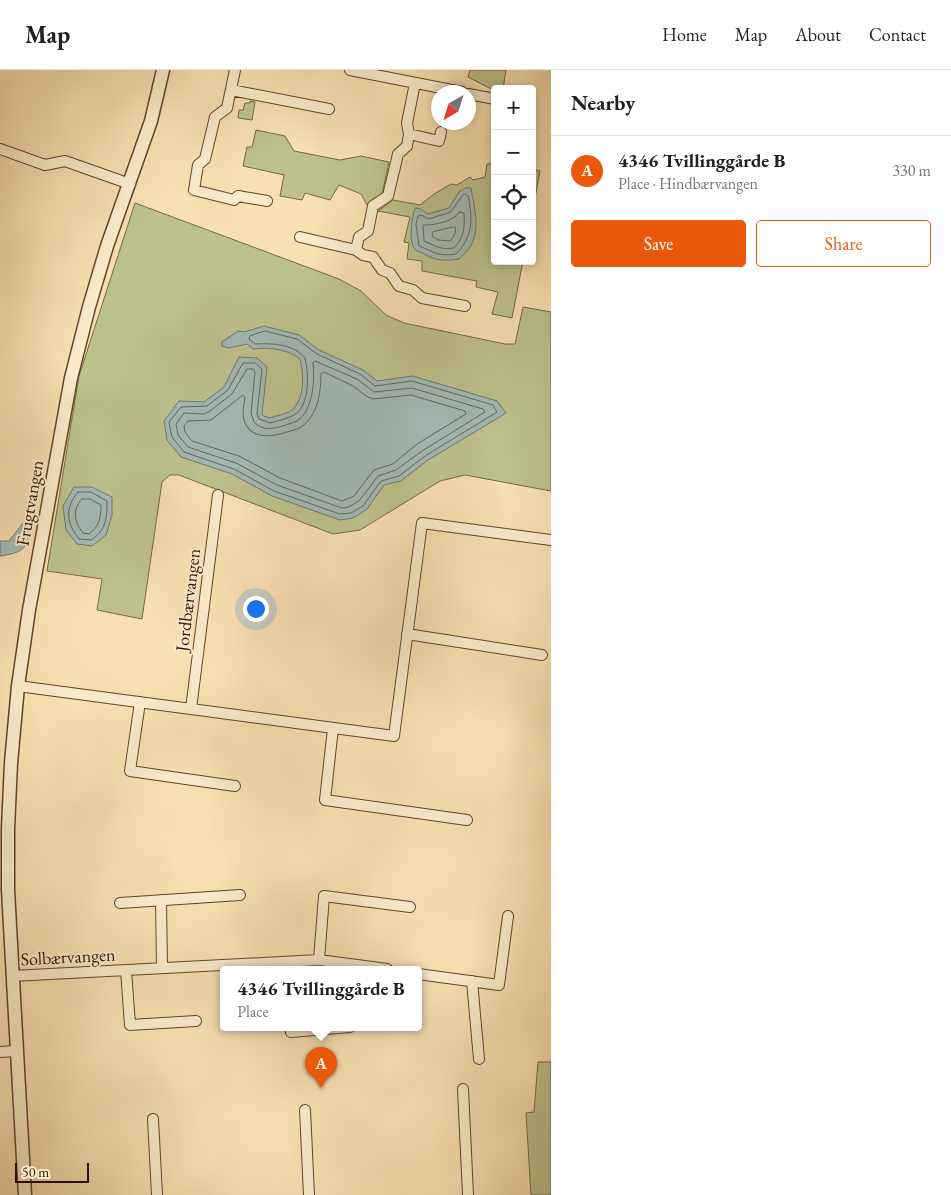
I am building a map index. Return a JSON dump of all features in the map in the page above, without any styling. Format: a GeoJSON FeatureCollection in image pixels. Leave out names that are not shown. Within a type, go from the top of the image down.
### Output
{"type":"FeatureCollection","features":[{"type":"Feature","properties":{"kind":"street","name":"Frugtvangen"},"geometry":{"type":"LineString","coordinates":[[25,1195],[8,890],[10,764],[18,686],[29,610],[71,378],[88,307],[150,121],[163,70]]}},
{"type":"Feature","properties":{"kind":"street"},"geometry":{"type":"LineString","coordinates":[[235,70],[227,108],[215,117],[205,159],[198,165],[194,190],[234,200],[238,196],[268,201]]}},
{"type":"Feature","properties":{"kind":"street"},"geometry":{"type":"LineString","coordinates":[[350,70],[431,86]]}},
{"type":"Feature","properties":{"kind":"street"},"geometry":{"type":"LineString","coordinates":[[356,250],[359,237],[368,230],[373,206],[388,196],[398,154],[407,146],[408,123],[416,83]]}},
{"type":"Feature","properties":{"kind":"street"},"geometry":{"type":"LineString","coordinates":[[231,90],[329,109]]}},
{"type":"Feature","properties":{"kind":"street"},"geometry":{"type":"LineString","coordinates":[[476,95],[491,98]]}},
{"type":"Feature","properties":{"kind":"street"},"geometry":{"type":"LineString","coordinates":[[409,134],[439,141],[441,132]]}},
{"type":"Feature","properties":{"kind":"street"},"geometry":{"type":"LineString","coordinates":[[0,149],[45,165],[65,161],[130,184]]}},
{"type":"Feature","properties":{"kind":"street"},"geometry":{"type":"LineString","coordinates":[[300,237],[356,250],[363,255],[373,258],[382,270],[390,272],[399,286],[414,290],[422,298],[465,306]]}},
{"type":"Feature","properties":{"kind":"street","name":"Jordbærvangen"},"geometry":{"type":"LineString","coordinates":[[191,709],[218,495]]}},
{"type":"Feature","properties":{"kind":"street"},"geometry":{"type":"LineString","coordinates":[[18,686],[394,736],[422,523],[551,540]]}},
{"type":"Feature","properties":{"kind":"street"},"geometry":{"type":"LineString","coordinates":[[408,634],[542,655]]}},
{"type":"Feature","properties":{"kind":"street"},"geometry":{"type":"LineString","coordinates":[[140,702],[130,771],[235,786]]}},
{"type":"Feature","properties":{"kind":"street"},"geometry":{"type":"LineString","coordinates":[[332,728],[325,800],[467,820]]}},
{"type":"Feature","properties":{"kind":"street"},"geometry":{"type":"LineString","coordinates":[[120,903],[240,895]]}},
{"type":"Feature","properties":{"kind":"street"},"geometry":{"type":"LineString","coordinates":[[319,960],[324,896],[410,907]]}},
{"type":"Feature","properties":{"kind":"street"},"geometry":{"type":"LineString","coordinates":[[161,900],[162,968]]}},
{"type":"Feature","properties":{"kind":"street"},"geometry":{"type":"LineString","coordinates":[[422,975],[499,985],[508,916]]}},
{"type":"Feature","properties":{"kind":"street","name":"Solbærvangen"},"geometry":{"type":"LineString","coordinates":[[244,966],[285,965],[319,960],[364,966]]}},
{"type":"Feature","properties":{"kind":"street","name":"Solbærvangen"},"geometry":{"type":"LineString","coordinates":[[12,976],[220,967]]}},
{"type":"Feature","properties":{"kind":"street","name":"Solbærvangen"},"geometry":{"type":"LineString","coordinates":[[126,970],[130,1025],[196,1021]]}},
{"type":"Feature","properties":{"kind":"street"},"geometry":{"type":"LineString","coordinates":[[472,981],[479,1059]]}},
{"type":"Feature","properties":{"kind":"street"},"geometry":{"type":"LineString","coordinates":[[291,1031],[303,1031]]}},
{"type":"Feature","properties":{"kind":"street"},"geometry":{"type":"LineString","coordinates":[[0,1052],[16,1051]]}},
{"type":"Feature","properties":{"kind":"street"},"geometry":{"type":"LineString","coordinates":[[463,1089],[468,1195]]}},
{"type":"Feature","properties":{"kind":"street"},"geometry":{"type":"LineString","coordinates":[[305,1110],[309,1195]]}},
{"type":"Feature","properties":{"kind":"street"},"geometry":{"type":"LineString","coordinates":[[153,1119],[158,1195]]}},
{"type":"Feature","properties":{"kind":"green space"},"geometry":{"type":"Polygon","coordinates":[[[470,70],[506,70],[504,85],[491,85],[491,89],[468,77],[470,70]]]}},
{"type":"Feature","properties":{"kind":"green space"},"geometry":{"type":"Polygon","coordinates":[[[250,101],[255,102],[252,120],[238,118],[239,110],[243,110],[245,103],[250,103],[250,101]]]}},
{"type":"Feature","properties":{"kind":"green space"},"geometry":{"type":"Polygon","coordinates":[[[256,130],[285,136],[294,151],[340,160],[361,156],[389,162],[382,194],[367,205],[361,194],[339,185],[330,200],[305,193],[302,200],[280,196],[284,175],[243,166],[247,147],[252,147],[256,130]]]}},
{"type":"Feature","properties":{"kind":"green space"},"geometry":{"type":"Polygon","coordinates":[[[487,164],[491,164],[491,265],[522,265],[512,318],[492,314],[498,292],[476,287],[477,281],[422,271],[422,261],[407,259],[409,243],[404,242],[410,217],[378,211],[393,200],[420,205],[451,184],[457,185],[470,177],[473,180],[485,177],[487,164]]]}},
{"type":"Feature","properties":{"kind":"green space"},"geometry":{"type":"Polygon","coordinates":[[[536,170],[540,171],[536,192],[536,170]]]}},
{"type":"Feature","properties":{"kind":"green space"},"geometry":{"type":"Polygon","coordinates":[[[135,203],[339,279],[361,291],[386,315],[404,323],[505,344],[515,344],[523,307],[551,312],[551,491],[465,475],[440,481],[360,530],[333,534],[179,475],[170,475],[162,482],[142,619],[97,610],[102,579],[47,571],[79,376],[135,203]]]}},
{"type":"Feature","properties":{"kind":"green space"},"geometry":{"type":"Polygon","coordinates":[[[538,1062],[551,1062],[551,1195],[531,1195],[526,1113],[534,1112],[538,1062]]]}},
{"type":"Feature","properties":{"kind":"water"},"geometry":{"type":"Polygon","coordinates":[[[465,188],[471,188],[476,218],[475,233],[469,249],[459,259],[449,260],[437,259],[417,251],[414,248],[411,237],[415,208],[421,209],[428,214],[449,208],[459,192],[465,188]]]}},
{"type":"Feature","properties":{"kind":"water"},"geometry":{"type":"Polygon","coordinates":[[[264,326],[299,335],[319,350],[363,370],[377,381],[413,376],[497,401],[506,413],[428,460],[401,481],[384,485],[367,509],[353,518],[340,520],[272,496],[232,474],[181,457],[167,440],[164,421],[179,401],[204,402],[224,387],[239,357],[257,358],[267,367],[262,415],[269,418],[292,410],[301,393],[302,372],[300,359],[284,351],[266,348],[253,349],[247,344],[229,348],[222,346],[222,342],[238,331],[244,332],[264,326]]]}},
{"type":"Feature","properties":{"kind":"water"},"geometry":{"type":"Polygon","coordinates":[[[74,487],[92,487],[112,497],[112,515],[106,535],[92,546],[77,544],[66,530],[63,506],[74,487]]]}},
{"type":"Feature","properties":{"kind":"water"},"geometry":{"type":"Polygon","coordinates":[[[27,518],[33,519],[26,546],[17,552],[0,556],[0,541],[9,541],[27,518]]]}},
{"type":"Feature","properties":{"kind":"place","name":"4346 Tvillinggårde B"},"geometry":{"type":"Point","coordinates":[321,1088]}}]}
